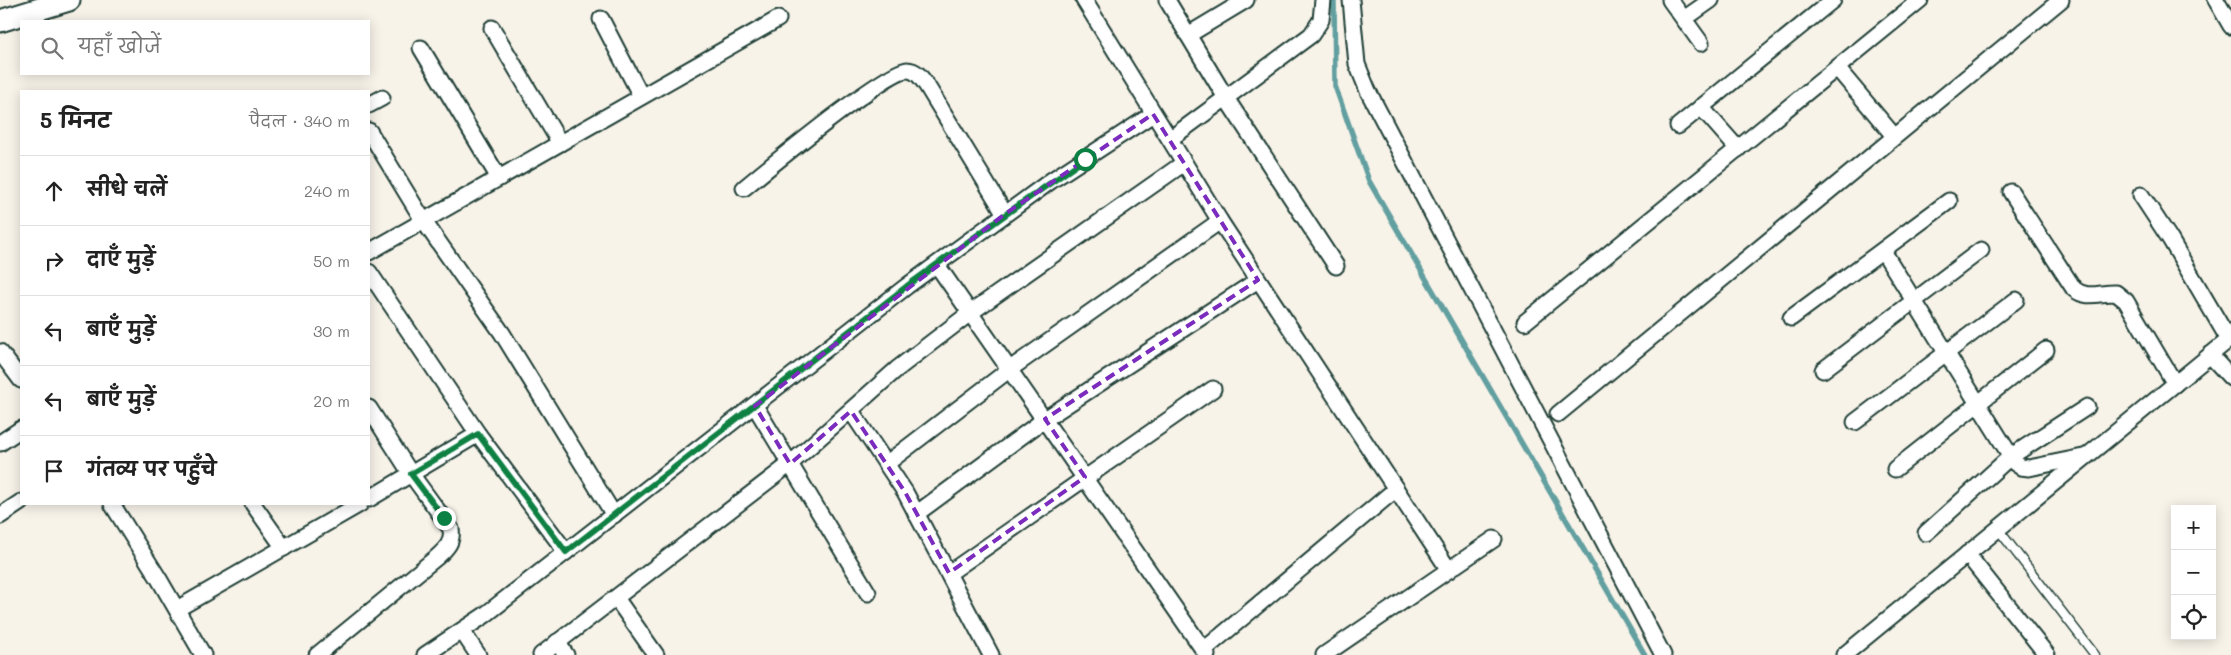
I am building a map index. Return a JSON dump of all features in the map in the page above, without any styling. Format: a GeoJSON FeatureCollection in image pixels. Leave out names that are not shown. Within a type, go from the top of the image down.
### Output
{"type":"FeatureCollection","features":[{"type":"Feature","properties":{"kind":"street"},"geometry":{"type":"LineString","coordinates":[[0,21],[69,0]]}},
{"type":"Feature","properties":{"kind":"street"},"geometry":{"type":"LineString","coordinates":[[1084,0],[1220,221],[1449,570]]}},
{"type":"Feature","properties":{"kind":"street"},"geometry":{"type":"LineString","coordinates":[[1167,0],[1226,98],[1336,266]]}},
{"type":"Feature","properties":{"kind":"street"},"geometry":{"type":"LineString","coordinates":[[1188,35],[1246,0]]}},
{"type":"Feature","properties":{"kind":"street"},"geometry":{"type":"LineString","coordinates":[[1170,139],[1311,35],[1322,20],[1323,0]]}},
{"type":"Feature","properties":{"kind":"street"},"geometry":{"type":"LineString","coordinates":[[1351,0],[1357,64],[1368,92],[1663,655]]}},
{"type":"Feature","properties":{"kind":"street"},"geometry":{"type":"LineString","coordinates":[[1670,0],[1701,43]]}},
{"type":"Feature","properties":{"kind":"street"},"geometry":{"type":"LineString","coordinates":[[1684,19],[1711,0]]}},
{"type":"Feature","properties":{"kind":"street"},"geometry":{"type":"LineString","coordinates":[[1678,126],[1833,0]]}},
{"type":"Feature","properties":{"kind":"street"},"geometry":{"type":"LineString","coordinates":[[1525,322],[1920,0]]}},
{"type":"Feature","properties":{"kind":"street"},"geometry":{"type":"LineString","coordinates":[[1558,414],[1894,136],[2062,0]]}},
{"type":"Feature","properties":{"kind":"street"},"geometry":{"type":"LineString","coordinates":[[2216,0],[2231,26]]}},
{"type":"Feature","properties":{"kind":"street"},"geometry":{"type":"LineString","coordinates":[[370,251],[778,19]]}},
{"type":"Feature","properties":{"kind":"street"},"geometry":{"type":"LineString","coordinates":[[601,20],[641,96]]}},
{"type":"Feature","properties":{"kind":"street"},"geometry":{"type":"LineString","coordinates":[[492,28],[560,143]]}},
{"type":"Feature","properties":{"kind":"street"},"geometry":{"type":"LineString","coordinates":[[422,48],[499,178]]}},
{"type":"Feature","properties":{"kind":"street"},"geometry":{"type":"LineString","coordinates":[[1837,68],[1894,136]]}},
{"type":"Feature","properties":{"kind":"street"},"geometry":{"type":"LineString","coordinates":[[744,188],[865,94],[901,70],[910,70],[919,75],[927,86],[1005,214]]}},
{"type":"Feature","properties":{"kind":"street"},"geometry":{"type":"LineString","coordinates":[[1701,108],[1738,149]]}},
{"type":"Feature","properties":{"kind":"street"},"geometry":{"type":"LineString","coordinates":[[425,655],[462,631],[566,552],[936,265],[1005,214],[1153,114]]}},
{"type":"Feature","properties":{"kind":"street"},"geometry":{"type":"LineString","coordinates":[[370,133],[423,220],[502,333],[614,515]]}},
{"type":"Feature","properties":{"kind":"street"},"geometry":{"type":"LineString","coordinates":[[541,655],[790,464],[851,412],[897,369],[970,313],[1184,162]]}},
{"type":"Feature","properties":{"kind":"street"},"geometry":{"type":"LineString","coordinates":[[2012,192],[2074,289],[2083,295],[2090,296],[2116,292],[2126,301],[2175,384]]}},
{"type":"Feature","properties":{"kind":"street"},"geometry":{"type":"LineString","coordinates":[[1844,655],[2084,456],[2230,339],[2141,195]]}},
{"type":"Feature","properties":{"kind":"street"},"geometry":{"type":"LineString","coordinates":[[1791,318],[1949,201]]}},
{"type":"Feature","properties":{"kind":"street"},"geometry":{"type":"LineString","coordinates":[[886,464],[1010,370],[1220,221]]}},
{"type":"Feature","properties":{"kind":"street"},"geometry":{"type":"LineString","coordinates":[[1823,370],[1981,250]]}},
{"type":"Feature","properties":{"kind":"street"},"geometry":{"type":"LineString","coordinates":[[1883,251],[2010,457],[2022,467],[2029,468],[2084,456]]}},
{"type":"Feature","properties":{"kind":"street"},"geometry":{"type":"LineString","coordinates":[[936,265],[1045,419],[1206,653],[1396,488]]}},
{"type":"Feature","properties":{"kind":"street"},"geometry":{"type":"LineString","coordinates":[[370,273],[478,434],[566,552]]}},
{"type":"Feature","properties":{"kind":"street"},"geometry":{"type":"LineString","coordinates":[[916,514],[1045,419],[1258,280]]}},
{"type":"Feature","properties":{"kind":"street"},"geometry":{"type":"LineString","coordinates":[[1855,422],[2016,300]]}},
{"type":"Feature","properties":{"kind":"street"},"geometry":{"type":"LineString","coordinates":[[1895,469],[2046,350]]}},
{"type":"Feature","properties":{"kind":"street"},"geometry":{"type":"LineString","coordinates":[[2210,355],[2231,378]]}},
{"type":"Feature","properties":{"kind":"street"},"geometry":{"type":"LineString","coordinates":[[2,357],[20,379]]}},
{"type":"Feature","properties":{"kind":"street"},"geometry":{"type":"LineString","coordinates":[[949,574],[1213,389]]}},
{"type":"Feature","properties":{"kind":"street"},"geometry":{"type":"LineString","coordinates":[[755,406],[868,593]]}},
{"type":"Feature","properties":{"kind":"street"},"geometry":{"type":"LineString","coordinates":[[1926,533],[2010,457],[2087,407]]}},
{"type":"Feature","properties":{"kind":"street"},"geometry":{"type":"LineString","coordinates":[[317,655],[448,546],[452,538],[451,529],[411,474],[370,410]]}},
{"type":"Feature","properties":{"kind":"street"},"geometry":{"type":"LineString","coordinates":[[851,412],[886,464],[916,514],[991,655]]}},
{"type":"Feature","properties":{"kind":"street"},"geometry":{"type":"LineString","coordinates":[[0,443],[20,430]]}},
{"type":"Feature","properties":{"kind":"street"},"geometry":{"type":"LineString","coordinates":[[370,498],[478,434]]}},
{"type":"Feature","properties":{"kind":"street"},"geometry":{"type":"LineString","coordinates":[[0,516],[20,503]]}},
{"type":"Feature","properties":{"kind":"street"},"geometry":{"type":"LineString","coordinates":[[113,505],[177,609],[197,652]]}},
{"type":"Feature","properties":{"kind":"street"},"geometry":{"type":"LineString","coordinates":[[254,505],[284,548]]}},
{"type":"Feature","properties":{"kind":"street"},"geometry":{"type":"LineString","coordinates":[[177,609],[284,548],[341,508],[355,505]]}},
{"type":"Feature","properties":{"kind":"street"},"geometry":{"type":"LineString","coordinates":[[1324,655],[1494,538]]}},
{"type":"Feature","properties":{"kind":"street"},"geometry":{"type":"LineString","coordinates":[[1967,554],[2047,655]]}},
{"type":"Feature","properties":{"kind":"street"},"geometry":{"type":"LineString","coordinates":[[616,598],[656,655]]}},
{"type":"Feature","properties":{"kind":"street"},"geometry":{"type":"LineString","coordinates":[[462,631],[478,655]]}},
{"type":"Feature","properties":{"kind":"street"},"geometry":{"type":"LineString","coordinates":[[558,642],[566,655]]}},
{"type":"Feature","properties":{"kind":"lane"},"geometry":{"type":"LineString","coordinates":[[1998,529],[2095,655]]}},
{"type":"Feature","properties":{"kind":"highlighted area"},"geometry":{"type":"Polygon","coordinates":[[[1153,114],[1258,280],[1045,419],[1085,477],[949,573],[905,492],[851,411],[790,464],[755,406],[1005,214],[1153,114]]]}},
{"type":"Feature","properties":{"kind":"waterway"},"geometry":{"type":"LineString","coordinates":[[1334,0],[1335,86],[1369,181],[1645,655]]}},
{"type":"Feature","properties":{"kind":"route"},"geometry":{"type":"LineString","coordinates":[[444,518],[411,474],[478,434],[566,552],[907,286],[1052,180],[1085,159]]}}]}
